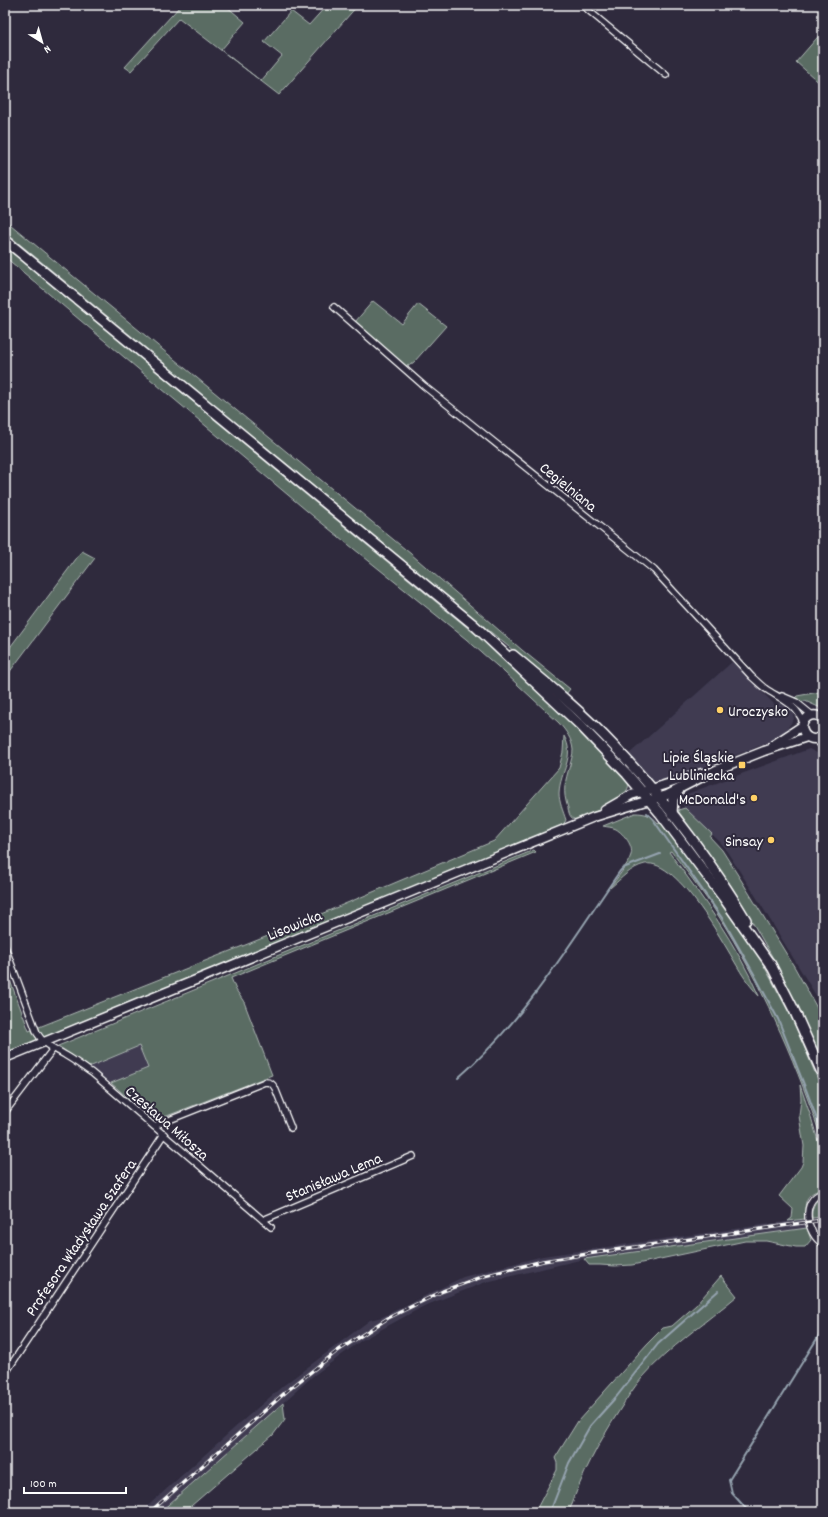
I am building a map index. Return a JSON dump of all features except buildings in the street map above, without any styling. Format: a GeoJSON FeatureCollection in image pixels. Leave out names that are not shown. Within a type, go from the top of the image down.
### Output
{"type":"FeatureCollection","features":[{"type":"Feature","properties":{"kind":"highway"},"geometry":{"type":"LineString","coordinates":[[5,240],[474,626],[580,725],[649,800],[724,897],[772,967]]}},
{"type":"Feature","properties":{"kind":"highway"},"geometry":{"type":"LineString","coordinates":[[474,626],[485,632],[543,680],[589,721],[614,746],[659,797],[720,877],[757,938],[794,1010],[823,1075]]}},
{"type":"Feature","properties":{"kind":"highway"},"geometry":{"type":"LineString","coordinates":[[672,814],[673,798],[679,790]]}},
{"type":"Feature","properties":{"kind":"main road","name":"Lisowicka"},"geometry":{"type":"LineString","coordinates":[[764,751],[802,724],[807,717],[820,717]]}},
{"type":"Feature","properties":{"kind":"main road"},"geometry":{"type":"LineString","coordinates":[[802,724],[803,732],[811,738]]}},
{"type":"Feature","properties":{"kind":"main road","name":"Lisowicka"},"geometry":{"type":"LineString","coordinates":[[5,1058],[594,817],[679,790],[716,770],[764,751],[823,735]]}},
{"type":"Feature","properties":{"kind":"main road","name":"Lisowicka"},"geometry":{"type":"LineString","coordinates":[[594,817],[628,796],[716,770]]}},
{"type":"Feature","properties":{"kind":"street"},"geometry":{"type":"LineString","coordinates":[[582,5],[666,75]]}},
{"type":"Feature","properties":{"kind":"street","name":"Cegielniana"},"geometry":{"type":"LineString","coordinates":[[334,307],[424,386],[654,570],[752,677],[766,689],[791,699],[820,717]]}},
{"type":"Feature","properties":{"kind":"street","name":"Cegielniana"},"geometry":{"type":"LineString","coordinates":[[778,695],[796,711],[802,724]]}},
{"type":"Feature","properties":{"kind":"street"},"geometry":{"type":"LineString","coordinates":[[811,738],[823,747]]}},
{"type":"Feature","properties":{"kind":"street"},"geometry":{"type":"LineString","coordinates":[[5,947],[37,1033],[44,1042]]}},
{"type":"Feature","properties":{"kind":"street","name":"Czesława Miłosza"},"geometry":{"type":"LineString","coordinates":[[44,1042],[86,1069],[164,1134],[271,1227]]}},
{"type":"Feature","properties":{"kind":"street"},"geometry":{"type":"LineString","coordinates":[[5,1112],[53,1049]]}},
{"type":"Feature","properties":{"kind":"street"},"geometry":{"type":"LineString","coordinates":[[154,1126],[265,1082],[269,1082],[275,1088],[291,1128]]}},
{"type":"Feature","properties":{"kind":"street","name":"Profesora Władysława Szafera"},"geometry":{"type":"LineString","coordinates":[[5,1374],[164,1134]]}},
{"type":"Feature","properties":{"kind":"street","name":"Stanisława Lema"},"geometry":{"type":"LineString","coordinates":[[263,1220],[413,1156]]}},
{"type":"Feature","properties":{"kind":"street"},"geometry":{"type":"LineString","coordinates":[[823,1193],[814,1196],[809,1205],[808,1211],[811,1228],[817,1239],[823,1244]]}},
{"type":"Feature","properties":{"kind":"shaded area"},"geometry":{"type":"Polygon","coordinates":[[[732,662],[774,704],[779,703],[789,709],[793,714],[794,719],[786,730],[787,732],[769,742],[688,774],[653,782],[628,755],[732,662]]]}},
{"type":"Feature","properties":{"kind":"shaded area"},"geometry":{"type":"Polygon","coordinates":[[[809,749],[821,755],[823,754],[823,1007],[722,844],[685,808],[681,799],[684,795],[809,749]]]}},
{"type":"Feature","properties":{"kind":"shaded area"},"geometry":{"type":"Polygon","coordinates":[[[139,1046],[148,1068],[111,1083],[89,1067],[139,1046]]]}},
{"type":"Feature","properties":{"kind":"shaded area"},"geometry":{"type":"Polygon","coordinates":[[[805,1219],[807,1228],[584,1259],[486,1282],[424,1306],[362,1340],[313,1376],[160,1512],[141,1512],[284,1385],[370,1320],[382,1317],[463,1277],[543,1256],[805,1219]]]}},
{"type":"Feature","properties":{"kind":"green space"},"geometry":{"type":"Polygon","coordinates":[[[181,5],[225,5],[245,22],[221,50],[261,81],[282,56],[264,42],[291,11],[309,25],[327,5],[358,5],[279,95],[179,18],[131,71],[125,67],[181,5]]]}},
{"type":"Feature","properties":{"kind":"green space"},"geometry":{"type":"Polygon","coordinates":[[[823,31],[823,86],[796,62],[823,31]]]}},
{"type":"Feature","properties":{"kind":"green space"},"geometry":{"type":"Polygon","coordinates":[[[5,220],[411,554],[522,650],[570,689],[566,694],[5,232],[5,220]]]}},
{"type":"Feature","properties":{"kind":"green space"},"geometry":{"type":"Polygon","coordinates":[[[5,247],[503,657],[594,745],[625,778],[628,782],[628,787],[623,795],[611,804],[596,811],[576,820],[572,818],[566,802],[565,791],[573,750],[568,735],[559,723],[466,639],[313,516],[5,257],[5,247]]]}},
{"type":"Feature","properties":{"kind":"green space"},"geometry":{"type":"Polygon","coordinates":[[[373,301],[402,324],[418,304],[446,326],[414,362],[406,366],[355,322],[373,301]]]}},
{"type":"Feature","properties":{"kind":"green space"},"geometry":{"type":"Polygon","coordinates":[[[82,551],[95,558],[5,678],[5,654],[82,551]]]}},
{"type":"Feature","properties":{"kind":"green space"},"geometry":{"type":"Polygon","coordinates":[[[823,688],[823,709],[795,698],[797,696],[819,692],[823,688]]]}},
{"type":"Feature","properties":{"kind":"green space"},"geometry":{"type":"Polygon","coordinates":[[[564,736],[567,744],[568,757],[559,793],[560,803],[566,820],[563,825],[5,1053],[5,967],[29,1031],[283,930],[494,841],[559,768],[563,752],[564,736]]]}},
{"type":"Feature","properties":{"kind":"green space"},"geometry":{"type":"Polygon","coordinates":[[[685,808],[712,834],[710,837],[722,850],[741,880],[795,968],[823,1019],[823,1064],[773,958],[732,887],[678,810],[685,808]]]}},
{"type":"Feature","properties":{"kind":"green space"},"geometry":{"type":"Polygon","coordinates":[[[635,813],[648,815],[658,823],[663,820],[756,951],[793,1020],[823,1092],[823,1144],[793,1061],[755,980],[720,918],[671,851],[669,852],[729,939],[750,976],[759,996],[744,977],[701,908],[687,890],[672,875],[658,866],[645,864],[635,868],[610,888],[622,872],[632,852],[628,840],[619,831],[614,828],[603,826],[635,813]]]}},
{"type":"Feature","properties":{"kind":"green space"},"geometry":{"type":"Polygon","coordinates":[[[534,850],[536,852],[231,978],[236,990],[244,1002],[272,1075],[154,1121],[111,1083],[148,1068],[139,1046],[89,1067],[58,1046],[534,850]]]}},
{"type":"Feature","properties":{"kind":"green space"},"geometry":{"type":"Polygon","coordinates":[[[800,1085],[823,1158],[823,1189],[812,1193],[809,1196],[805,1208],[805,1219],[788,1221],[792,1218],[793,1209],[779,1196],[801,1167],[803,1162],[804,1146],[799,1116],[801,1099],[800,1085]]]}},
{"type":"Feature","properties":{"kind":"green space"},"geometry":{"type":"Polygon","coordinates":[[[823,1196],[823,1217],[812,1218],[812,1211],[817,1200],[823,1196]]]}},
{"type":"Feature","properties":{"kind":"green space"},"geometry":{"type":"Polygon","coordinates":[[[807,1228],[811,1240],[805,1247],[796,1247],[766,1241],[745,1241],[632,1265],[589,1265],[584,1259],[807,1228]]]}},
{"type":"Feature","properties":{"kind":"green space"},"geometry":{"type":"Polygon","coordinates":[[[721,1276],[737,1296],[663,1356],[642,1378],[627,1398],[598,1447],[579,1485],[569,1512],[535,1512],[557,1470],[555,1458],[578,1421],[647,1344],[663,1328],[672,1326],[696,1305],[721,1276]]]}},
{"type":"Feature","properties":{"kind":"green space"},"geometry":{"type":"Polygon","coordinates":[[[283,1403],[285,1419],[273,1435],[184,1512],[160,1512],[283,1403]]]}},
{"type":"Feature","properties":{"kind":"waterway"},"geometry":{"type":"LineString","coordinates":[[647,813],[722,918],[754,974],[778,1019],[823,1136]]}},
{"type":"Feature","properties":{"kind":"waterway"},"geometry":{"type":"LineString","coordinates":[[458,1078],[505,1031],[526,1006],[620,871],[623,868],[660,854]]}},
{"type":"Feature","properties":{"kind":"waterway"},"geometry":{"type":"LineString","coordinates":[[550,1512],[569,1463],[590,1426],[617,1396],[658,1344],[718,1291]]}},
{"type":"Feature","properties":{"kind":"waterway"},"geometry":{"type":"LineString","coordinates":[[749,1512],[732,1493],[729,1480],[823,1329]]}},
{"type":"Feature","properties":{"kind":"railway"},"geometry":{"type":"LineString","coordinates":[[150,1512],[287,1391],[336,1352],[388,1318],[443,1291],[484,1276],[543,1261],[823,1220]]}},
{"type":"Feature","properties":{"kind":"place","name":"Uroczysko"},"geometry":{"type":"Point","coordinates":[720,710]}},
{"type":"Feature","properties":{"kind":"place","name":"Lipie Śląskie Lubliniecka"},"geometry":{"type":"Point","coordinates":[742,765]}},
{"type":"Feature","properties":{"kind":"place","name":"McDonald's"},"geometry":{"type":"Point","coordinates":[754,798]}},
{"type":"Feature","properties":{"kind":"place","name":"Sinsay"},"geometry":{"type":"Point","coordinates":[771,840]}}]}
